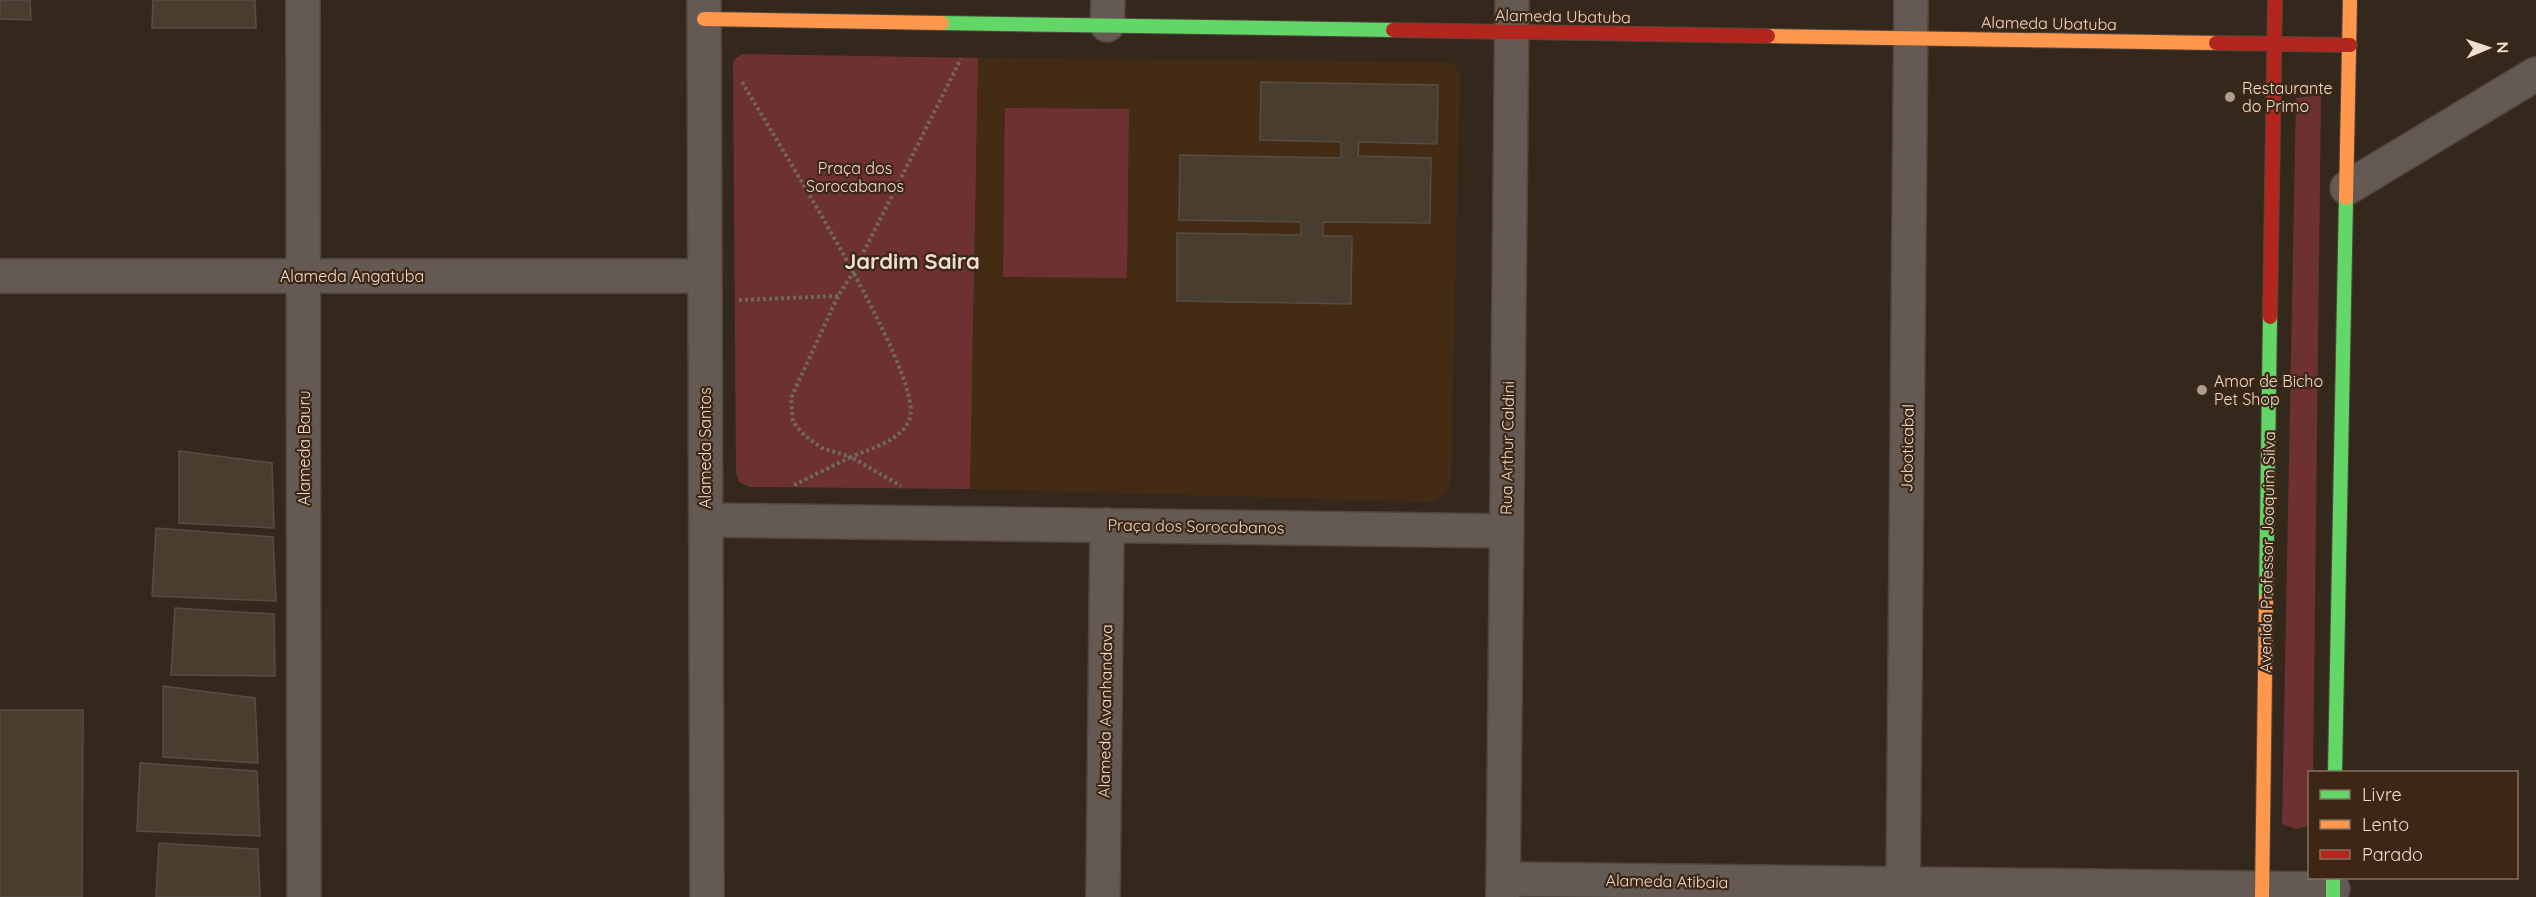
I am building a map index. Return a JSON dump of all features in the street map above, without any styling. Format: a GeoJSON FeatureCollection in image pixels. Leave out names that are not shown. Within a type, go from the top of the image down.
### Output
{"type":"FeatureCollection","features":[{"type":"Feature","properties":{"kind":"main road","name":"Avenida Professor Joaquim Silva"},"geometry":{"type":"LineString","coordinates":[[2262,893],[2275,0]]}},
{"type":"Feature","properties":{"kind":"main road"},"geometry":{"type":"LineString","coordinates":[[2335,771],[2350,0]]}},
{"type":"Feature","properties":{"kind":"main road","name":"Alameda Ubatuba"},"geometry":{"type":"LineString","coordinates":[[704,10],[979,24],[1108,13],[1512,16],[1911,37],[2350,45]]}},
{"type":"Feature","properties":{"kind":"street","name":"Alameda Bauru"},"geometry":{"type":"LineString","coordinates":[[303,0],[304,897]]}},
{"type":"Feature","properties":{"kind":"street","name":"Jaboticabal"},"geometry":{"type":"LineString","coordinates":[[1903,891],[1911,0]]}},
{"type":"Feature","properties":{"kind":"street","name":"Alameda Santos"},"geometry":{"type":"LineString","coordinates":[[704,10],[707,897]]}},
{"type":"Feature","properties":{"kind":"street","name":"Rua Arthur Caldini"},"geometry":{"type":"LineString","coordinates":[[1503,888],[1512,16]]}},
{"type":"Feature","properties":{"kind":"street"},"geometry":{"type":"LineString","coordinates":[[2347,188],[2536,74]]}},
{"type":"Feature","properties":{"kind":"street","name":"Alameda Angatuba"},"geometry":{"type":"LineString","coordinates":[[0,276],[303,276],[704,289]]}},
{"type":"Feature","properties":{"kind":"street","name":"Praça dos Sorocabanos"},"geometry":{"type":"LineString","coordinates":[[706,520],[1506,531]]}},
{"type":"Feature","properties":{"kind":"street","name":"Alameda Avanhandava"},"geometry":{"type":"LineString","coordinates":[[1103,897],[1107,525]]}},
{"type":"Feature","properties":{"kind":"street","name":"Alameda Atibaia"},"geometry":{"type":"LineString","coordinates":[[1503,888],[2262,893]]}},
{"type":"Feature","properties":{"kind":"street"},"geometry":{"type":"LineString","coordinates":[[2262,893],[2333,888]]}},
{"type":"Feature","properties":{"kind":"path"},"geometry":{"type":"LineString","coordinates":[[740,80],[854,271],[908,390],[911,416],[900,435],[851,457],[822,448],[793,422],[791,398],[838,296],[854,271],[979,24]]}},
{"type":"Feature","properties":{"kind":"path"},"geometry":{"type":"LineString","coordinates":[[704,289],[838,296]]}},
{"type":"Feature","properties":{"kind":"shaded area"},"geometry":{"type":"Polygon","coordinates":[[[978,58],[1444,62],[1454,65],[1460,75],[1451,478],[1446,494],[1431,502],[970,489],[978,58]]]}},
{"type":"Feature","properties":{"kind":"green space","name":"Praça dos Sorocabanos"},"geometry":{"type":"Polygon","coordinates":[[[743,54],[978,58],[970,489],[750,487],[739,482],[736,473],[733,62],[743,54]]]}},
{"type":"Feature","properties":{"kind":"green space"},"geometry":{"type":"Polygon","coordinates":[[[2321,95],[2313,771],[2308,771],[2307,826],[2296,829],[2282,824],[2296,98],[2321,95]]]}},
{"type":"Feature","properties":{"kind":"green space"},"geometry":{"type":"Polygon","coordinates":[[[1005,108],[1129,109],[1127,278],[1003,277],[1005,108]]]}},
{"type":"Feature","properties":{"kind":"building"},"geometry":{"type":"Polygon","coordinates":[[[0,0],[30,0],[31,20],[0,19],[0,0]]]}},
{"type":"Feature","properties":{"kind":"building"},"geometry":{"type":"Polygon","coordinates":[[[153,0],[255,0],[256,28],[152,28],[153,0]]]}},
{"type":"Feature","properties":{"kind":"building"},"geometry":{"type":"Polygon","coordinates":[[[1261,82],[1438,85],[1437,144],[1359,142],[1358,156],[1431,158],[1430,223],[1323,222],[1323,236],[1352,236],[1351,304],[1177,301],[1177,233],[1301,235],[1301,222],[1179,220],[1180,155],[1341,158],[1341,142],[1260,140],[1261,82]]]}},
{"type":"Feature","properties":{"kind":"building"},"geometry":{"type":"Polygon","coordinates":[[[179,451],[272,463],[274,528],[179,523],[179,451]]]}},
{"type":"Feature","properties":{"kind":"building"},"geometry":{"type":"Polygon","coordinates":[[[156,528],[273,537],[276,601],[152,596],[156,528]]]}},
{"type":"Feature","properties":{"kind":"building"},"geometry":{"type":"Polygon","coordinates":[[[175,608],[274,614],[275,676],[171,675],[175,608]]]}},
{"type":"Feature","properties":{"kind":"building"},"geometry":{"type":"Polygon","coordinates":[[[163,686],[255,698],[258,763],[163,757],[163,686]]]}},
{"type":"Feature","properties":{"kind":"building"},"geometry":{"type":"Polygon","coordinates":[[[0,710],[83,710],[82,897],[0,897],[0,710]]]}},
{"type":"Feature","properties":{"kind":"building"},"geometry":{"type":"Polygon","coordinates":[[[140,763],[257,771],[260,836],[137,831],[140,763]]]}},
{"type":"Feature","properties":{"kind":"building"},"geometry":{"type":"Polygon","coordinates":[[[159,843],[258,849],[260,897],[156,897],[159,843]]]}},
{"type":"Feature","properties":{"kind":"traffic: fast"},"geometry":{"type":"LineString","coordinates":[[942,23],[1393,30]]}},
{"type":"Feature","properties":{"kind":"traffic: fast"},"geometry":{"type":"LineString","coordinates":[[2335,771],[2346,198]]}},
{"type":"Feature","properties":{"kind":"traffic: fast"},"geometry":{"type":"LineString","coordinates":[[2266,599],[2270,317]]}},
{"type":"Feature","properties":{"kind":"traffic: fast"},"geometry":{"type":"LineString","coordinates":[[2333,879],[2333,897]]}},
{"type":"Feature","properties":{"kind":"traffic: slow"},"geometry":{"type":"LineString","coordinates":[[2346,198],[2350,0]]}},
{"type":"Feature","properties":{"kind":"traffic: slow"},"geometry":{"type":"LineString","coordinates":[[704,19],[942,23]]}},
{"type":"Feature","properties":{"kind":"traffic: slow"},"geometry":{"type":"LineString","coordinates":[[1768,36],[2216,43]]}},
{"type":"Feature","properties":{"kind":"traffic: slow"},"geometry":{"type":"LineString","coordinates":[[2262,897],[2266,599]]}},
{"type":"Feature","properties":{"kind":"traffic: jam"},"geometry":{"type":"LineString","coordinates":[[2270,317],[2275,0]]}},
{"type":"Feature","properties":{"kind":"traffic: jam"},"geometry":{"type":"LineString","coordinates":[[1393,30],[1768,36]]}},
{"type":"Feature","properties":{"kind":"traffic: jam"},"geometry":{"type":"LineString","coordinates":[[2216,43],[2350,45]]}},
{"type":"Feature","properties":{"kind":"place","name":"Restaurante do Primo"},"geometry":{"type":"Point","coordinates":[2230,97]}},
{"type":"Feature","properties":{"kind":"place","name":"Amor de Bicho Pet Shop"},"geometry":{"type":"Point","coordinates":[2202,390]}},
{"type":"Feature","properties":{"kind":"district","name":"Jardim Saira"},"geometry":{"type":"Point","coordinates":[912,261]}}]}
